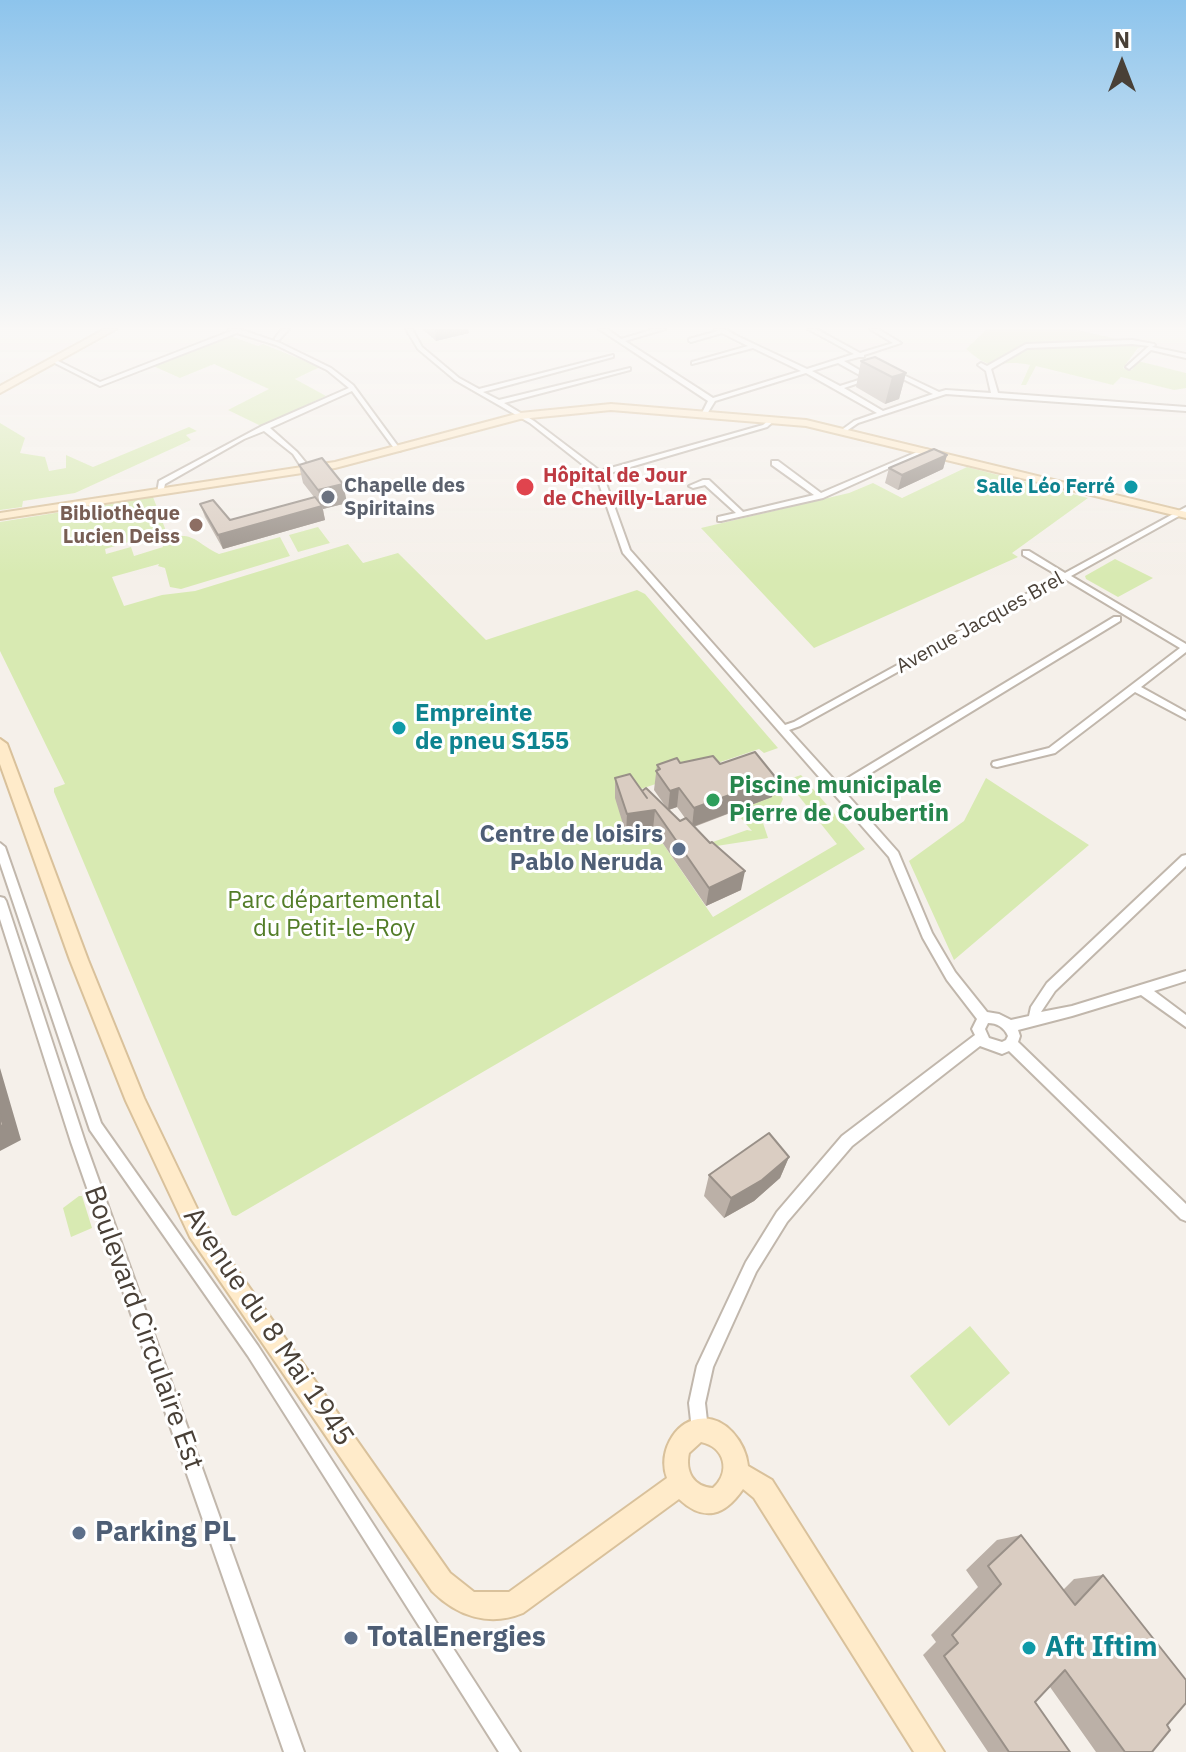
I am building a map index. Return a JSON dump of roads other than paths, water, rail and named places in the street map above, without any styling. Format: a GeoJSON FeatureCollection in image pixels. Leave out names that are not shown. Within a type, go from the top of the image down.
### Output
{"type":"FeatureCollection","features":[{"type":"Feature","properties":{"kind":"main road"},"geometry":{"type":"LineString","coordinates":[[0,516],[307,469],[398,450],[520,416],[573,411]]}},
{"type":"Feature","properties":{"kind":"main road"},"geometry":{"type":"LineString","coordinates":[[670,411],[773,419],[845,430],[1183,512]]}},
{"type":"Feature","properties":{"kind":"main road","name":"Avenue du 8 Mai 1945"},"geometry":{"type":"LineString","coordinates":[[0,744],[79,960],[130,1087],[197,1230],[455,1598],[476,1606],[494,1608],[514,1604],[680,1483]]}},
{"type":"Feature","properties":{"kind":"main road"},"geometry":{"type":"LineString","coordinates":[[700,1430],[720,1434],[728,1442],[737,1464],[733,1487],[717,1501],[696,1499],[680,1483],[675,1464],[679,1445],[685,1437],[700,1430]]}},
{"type":"Feature","properties":{"kind":"main road"},"geometry":{"type":"LineString","coordinates":[[737,1476],[748,1478],[763,1489],[930,1752]]}},
{"type":"Feature","properties":{"kind":"street"},"geometry":{"type":"LineString","coordinates":[[160,491],[162,483],[264,427],[302,411]]}},
{"type":"Feature","properties":{"kind":"street"},"geometry":{"type":"LineString","coordinates":[[368,411],[398,450]]}},
{"type":"Feature","properties":{"kind":"street"},"geometry":{"type":"LineString","coordinates":[[511,411],[599,474],[626,551],[894,855],[927,935],[951,976],[984,1018],[1000,1019],[1010,1026],[1014,1036],[1011,1044]]}},
{"type":"Feature","properties":{"kind":"street"},"geometry":{"type":"LineString","coordinates":[[878,411],[882,413]]}},
{"type":"Feature","properties":{"kind":"street"},"geometry":{"type":"LineString","coordinates":[[845,430],[856,422],[888,411]]}},
{"type":"Feature","properties":{"kind":"street"},"geometry":{"type":"LineString","coordinates":[[599,474],[765,426],[773,419]]}},
{"type":"Feature","properties":{"kind":"street"},"geometry":{"type":"LineString","coordinates":[[264,427],[295,453],[307,469]]}},
{"type":"Feature","properties":{"kind":"street"},"geometry":{"type":"LineString","coordinates":[[721,519],[820,496],[926,450]]}},
{"type":"Feature","properties":{"kind":"street"},"geometry":{"type":"LineString","coordinates":[[775,463],[820,496]]}},
{"type":"Feature","properties":{"kind":"street"},"geometry":{"type":"LineString","coordinates":[[693,486],[706,482],[742,515]]}},
{"type":"Feature","properties":{"kind":"street","name":"Avenue Jacques Brel"},"geometry":{"type":"LineString","coordinates":[[782,729],[797,724],[1183,512]]}},
{"type":"Feature","properties":{"kind":"street"},"geometry":{"type":"LineString","coordinates":[[997,764],[1052,751],[1186,648],[1176,636],[1026,553]]}},
{"type":"Feature","properties":{"kind":"street"},"geometry":{"type":"LineString","coordinates":[[836,790],[1117,619]]}},
{"type":"Feature","properties":{"kind":"street"},"geometry":{"type":"LineString","coordinates":[[1135,688],[1186,716]]}},
{"type":"Feature","properties":{"kind":"street"},"geometry":{"type":"LineString","coordinates":[[0,847],[95,1126],[253,1351],[510,1752]]}},
{"type":"Feature","properties":{"kind":"street"},"geometry":{"type":"LineString","coordinates":[[1036,1020],[1035,1011],[1051,987],[1186,859]]}},
{"type":"Feature","properties":{"kind":"street","name":"Boulevard Circulaire Est"},"geometry":{"type":"LineString","coordinates":[[0,901],[72,1127],[294,1752]]}},
{"type":"Feature","properties":{"kind":"street"},"geometry":{"type":"LineString","coordinates":[[1010,1026],[1186,976]]}},
{"type":"Feature","properties":{"kind":"street"},"geometry":{"type":"LineString","coordinates":[[1144,990],[1186,1022]]}},
{"type":"Feature","properties":{"kind":"street"},"geometry":{"type":"LineString","coordinates":[[984,1018],[978,1029],[981,1038],[996,1048],[1011,1044]]}},
{"type":"Feature","properties":{"kind":"street"},"geometry":{"type":"LineString","coordinates":[[700,1430],[697,1403],[705,1366],[751,1267],[782,1217],[847,1141],[981,1038]]}},
{"type":"Feature","properties":{"kind":"street"},"geometry":{"type":"LineString","coordinates":[[1011,1044],[1186,1214]]}},
{"type":"Feature","properties":{"kind":"place","name":"Hôpital de Jour de Chevilly-Larue"},"geometry":{"type":"Point","coordinates":[525,487]}},
{"type":"Feature","properties":{"kind":"place","name":"Salle Léo Ferré"},"geometry":{"type":"Point","coordinates":[1131,487]}},
{"type":"Feature","properties":{"kind":"place","name":"Chapelle des Spiritains"},"geometry":{"type":"Point","coordinates":[328,497]}},
{"type":"Feature","properties":{"kind":"place","name":"Bibliothèque Lucien Deiss"},"geometry":{"type":"Point","coordinates":[196,525]}},
{"type":"Feature","properties":{"kind":"place","name":"Empreinte de pneu S155"},"geometry":{"type":"Point","coordinates":[399,728]}},
{"type":"Feature","properties":{"kind":"place","name":"Piscine municipale Pierre de Coubertin"},"geometry":{"type":"Point","coordinates":[713,800]}},
{"type":"Feature","properties":{"kind":"place","name":"Centre de loisirs Pablo Neruda"},"geometry":{"type":"Point","coordinates":[679,849]}},
{"type":"Feature","properties":{"kind":"place","name":"Parking PL"},"geometry":{"type":"Point","coordinates":[79,1533]}},
{"type":"Feature","properties":{"kind":"place","name":"TotalEnergies"},"geometry":{"type":"Point","coordinates":[351,1638]}},
{"type":"Feature","properties":{"kind":"place","name":"Aft Iftim"},"geometry":{"type":"Point","coordinates":[1029,1648]}},
{"type":"Feature","properties":{"kind":"park label","name":"Parc départemental du Petit-le-Roy"},"geometry":{"type":"Point","coordinates":[334,915]}}]}
